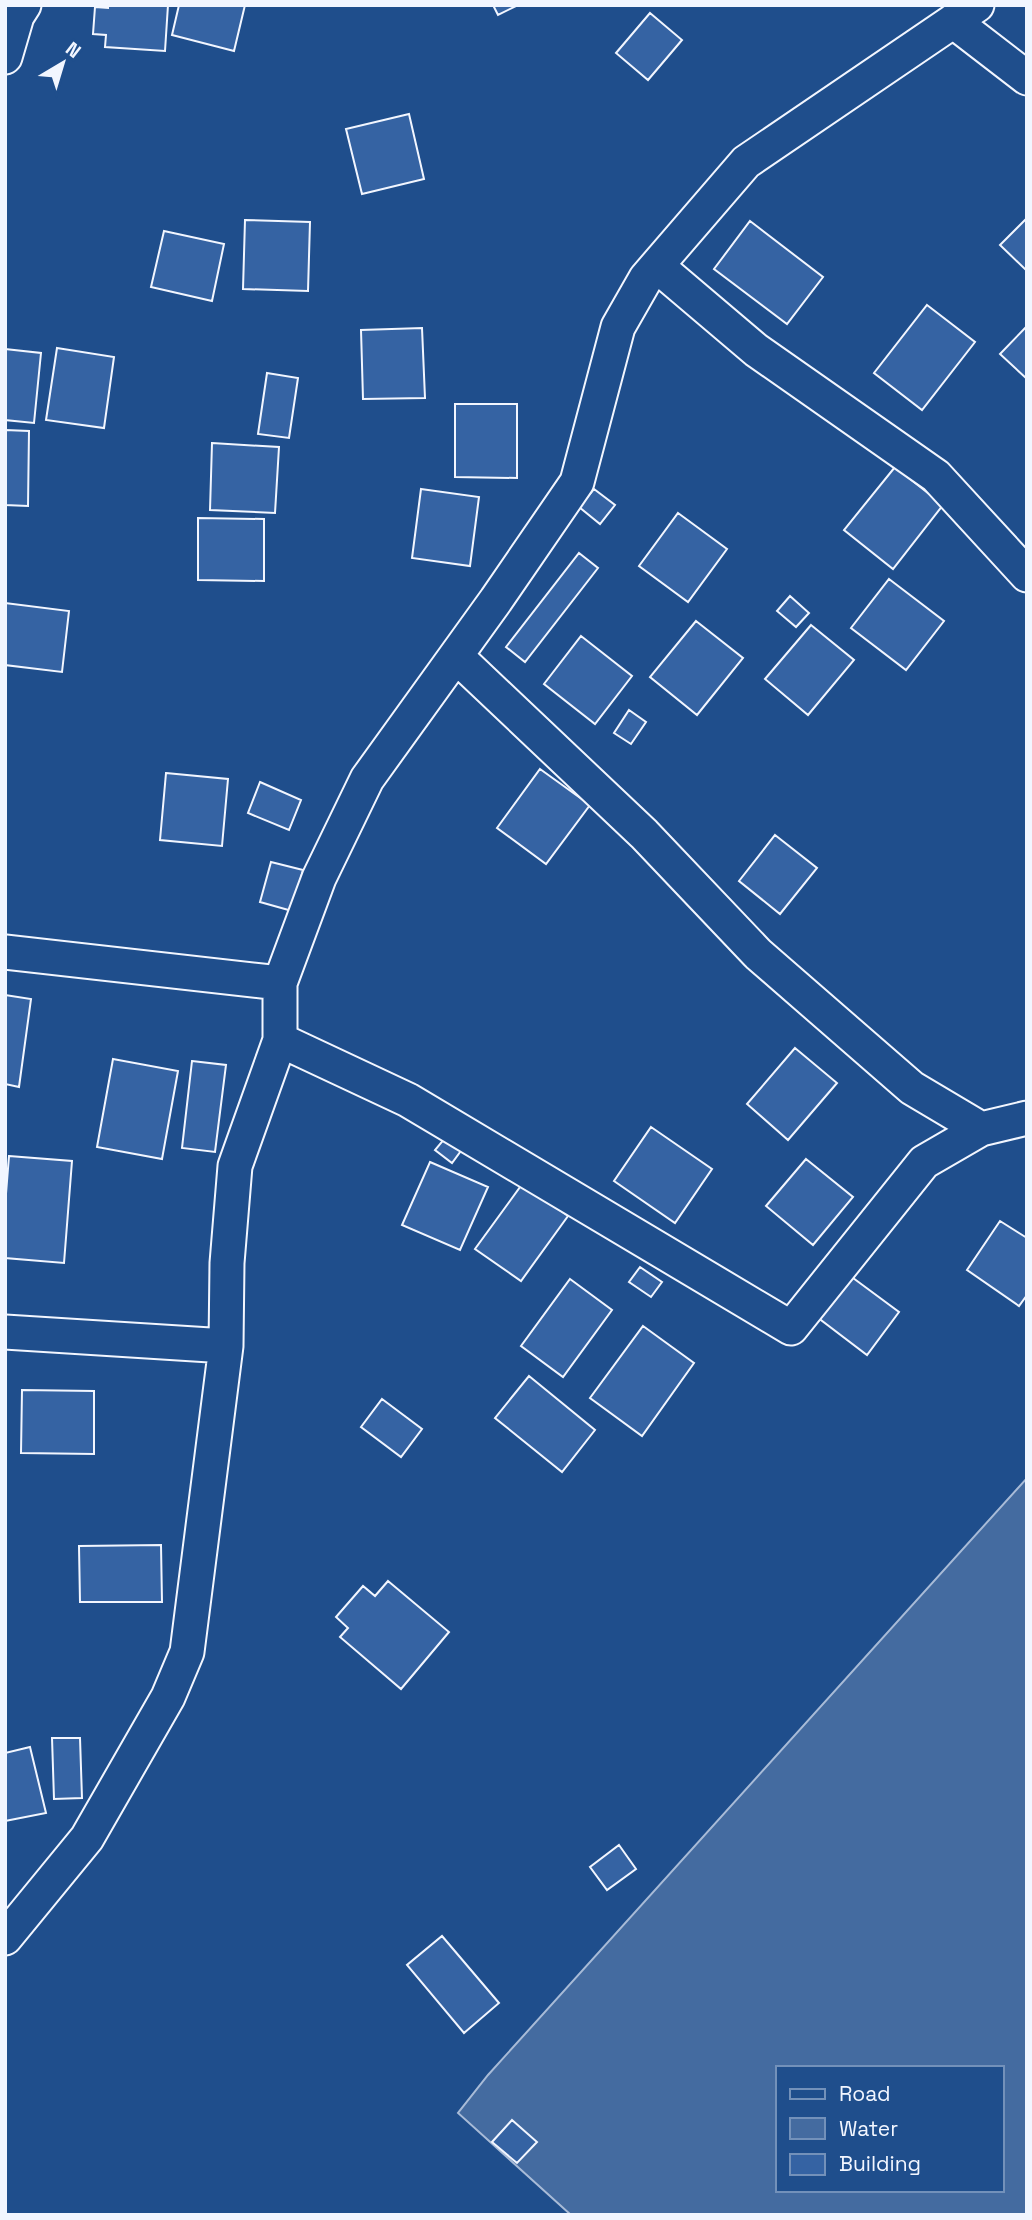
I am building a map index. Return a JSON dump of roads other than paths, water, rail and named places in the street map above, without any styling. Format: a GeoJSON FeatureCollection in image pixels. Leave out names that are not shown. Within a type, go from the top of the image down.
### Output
{"type":"FeatureCollection","features":[{"type":"Feature","properties":{"kind":"street"},"geometry":{"type":"LineString","coordinates":[[5,57],[17,16],[24,5]]}},
{"type":"Feature","properties":{"kind":"street"},"geometry":{"type":"LineString","coordinates":[[5,1938],[87,1838],[168,1697],[187,1652],[226,1346],[227,1263],[235,1166],[280,1040],[281,983],[319,878],[367,779],[577,482],[618,327],[646,278],[746,162],[965,13],[1027,78]]}},
{"type":"Feature","properties":{"kind":"street"},"geometry":{"type":"LineString","coordinates":[[657,266],[756,350],[936,476],[1027,575]]}},
{"type":"Feature","properties":{"kind":"street"},"geometry":{"type":"LineString","coordinates":[[456,656],[645,834],[758,954],[912,1088],[981,1129]]}},
{"type":"Feature","properties":{"kind":"street"},"geometry":{"type":"LineString","coordinates":[[5,952],[281,983]]}},
{"type":"Feature","properties":{"kind":"street"},"geometry":{"type":"LineString","coordinates":[[280,1040],[408,1100],[791,1328],[924,1163],[981,1129],[1027,1118]]}},
{"type":"Feature","properties":{"kind":"street"},"geometry":{"type":"LineString","coordinates":[[5,1332],[226,1346]]}},
{"type":"Feature","properties":{"kind":"water"},"geometry":{"type":"Polygon","coordinates":[[[1027,1478],[1027,2215],[571,2215],[458,2113],[488,2075],[1027,1478]]]}}]}
